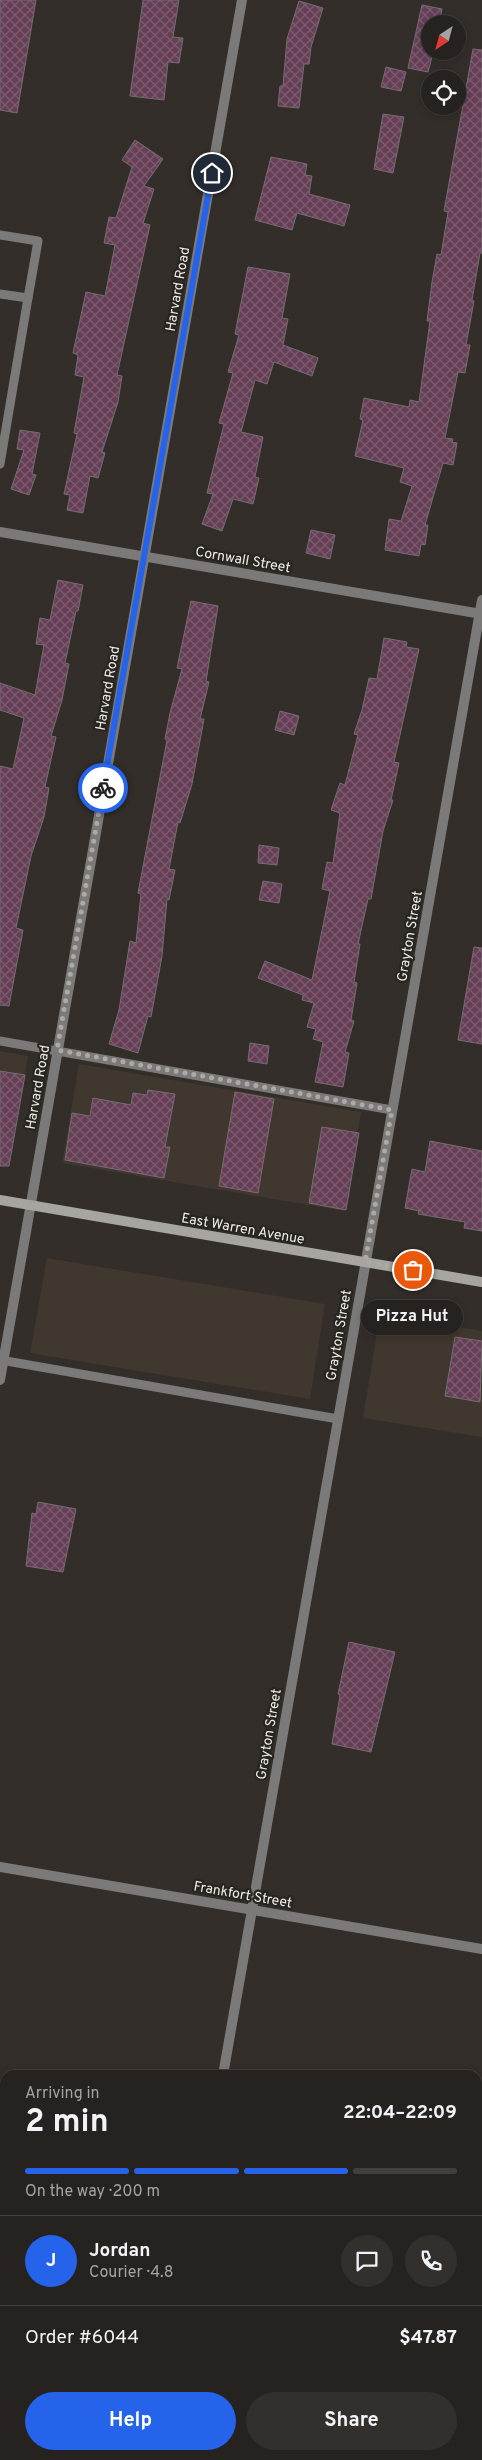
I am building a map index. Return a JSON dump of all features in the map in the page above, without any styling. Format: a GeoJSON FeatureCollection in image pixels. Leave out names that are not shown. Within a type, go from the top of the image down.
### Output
{"type":"FeatureCollection","features":[{"type":"Feature","properties":{"kind":"main road","name":"East Warren Avenue"},"geometry":{"type":"LineString","coordinates":[[0,1200],[482,1282]]}},
{"type":"Feature","properties":{"kind":"street","name":"Harvard Road"},"geometry":{"type":"LineString","coordinates":[[0,1380],[242,0]]}},
{"type":"Feature","properties":{"kind":"street","name":"Cornwall Street"},"geometry":{"type":"LineString","coordinates":[[0,532],[481,614]]}},
{"type":"Feature","properties":{"kind":"street","name":"Grayton Street"},"geometry":{"type":"LineString","coordinates":[[224,2070],[482,600]]}},
{"type":"Feature","properties":{"kind":"street","name":"Frankfort Street"},"geometry":{"type":"LineString","coordinates":[[0,1867],[482,1949]]}},
{"type":"Feature","properties":{"kind":"lane"},"geometry":{"type":"LineString","coordinates":[[0,235],[38,241],[0,464]]}},
{"type":"Feature","properties":{"kind":"lane"},"geometry":{"type":"LineString","coordinates":[[0,294],[28,298]]}},
{"type":"Feature","properties":{"kind":"lane"},"geometry":{"type":"LineString","coordinates":[[0,1041],[392,1110]]}},
{"type":"Feature","properties":{"kind":"lane"},"geometry":{"type":"LineString","coordinates":[[2,1360],[338,1419]]}},
{"type":"Feature","properties":{"kind":"shaded area"},"geometry":{"type":"Polygon","coordinates":[[[0,1051],[28,1056],[10,1155],[0,1153],[0,1051]]]}},
{"type":"Feature","properties":{"kind":"shaded area"},"geometry":{"type":"Polygon","coordinates":[[[79,1064],[361,1112],[344,1211],[62,1163],[79,1064]]]}},
{"type":"Feature","properties":{"kind":"shaded area"},"geometry":{"type":"Polygon","coordinates":[[[47,1258],[325,1304],[310,1399],[30,1353],[47,1258]]]}},
{"type":"Feature","properties":{"kind":"shaded area"},"geometry":{"type":"Polygon","coordinates":[[[380,1314],[482,1331],[482,1437],[363,1418],[380,1314]]]}},
{"type":"Feature","properties":{"kind":"building"},"geometry":{"type":"Polygon","coordinates":[[[0,0],[36,0],[17,113],[0,110],[0,0]]]}},
{"type":"Feature","properties":{"kind":"building"},"geometry":{"type":"Polygon","coordinates":[[[143,0],[179,0],[173,37],[183,38],[179,63],[168,62],[164,100],[130,96],[143,0]]]}},
{"type":"Feature","properties":{"kind":"building"},"geometry":{"type":"Polygon","coordinates":[[[299,1],[323,8],[311,47],[309,64],[304,64],[299,108],[278,106],[280,86],[283,86],[287,39],[299,1]]]}},
{"type":"Feature","properties":{"kind":"building"},"geometry":{"type":"Polygon","coordinates":[[[422,5],[442,9],[441,15],[421,15],[421,60],[431,60],[429,70],[408,68],[422,5]]]}},
{"type":"Feature","properties":{"kind":"building"},"geometry":{"type":"Polygon","coordinates":[[[473,49],[482,50],[482,253],[480,253],[472,300],[474,301],[466,345],[470,345],[465,373],[458,372],[445,438],[453,439],[452,442],[457,443],[453,465],[443,463],[425,525],[428,525],[425,545],[421,544],[419,556],[385,550],[389,519],[401,521],[412,486],[400,482],[404,468],[355,456],[363,420],[360,419],[364,398],[409,407],[410,400],[419,402],[430,321],[427,321],[432,282],[437,254],[441,255],[448,212],[444,211],[461,115],[466,115],[466,88],[473,49]]]}},
{"type":"Feature","properties":{"kind":"building"},"geometry":{"type":"Polygon","coordinates":[[[386,67],[406,72],[401,91],[381,87],[386,67]]]}},
{"type":"Feature","properties":{"kind":"building"},"geometry":{"type":"Polygon","coordinates":[[[383,114],[404,117],[393,173],[374,169],[383,114]]]}},
{"type":"Feature","properties":{"kind":"building"},"geometry":{"type":"Polygon","coordinates":[[[135,140],[163,159],[144,186],[154,189],[143,223],[150,225],[117,375],[122,376],[118,402],[102,452],[105,453],[98,478],[90,476],[83,513],[67,510],[70,495],[64,494],[77,434],[74,433],[84,377],[75,375],[78,355],[73,353],[86,292],[105,296],[115,245],[104,243],[109,217],[116,218],[132,167],[122,160],[135,140]]]}},
{"type":"Feature","properties":{"kind":"building"},"geometry":{"type":"Polygon","coordinates":[[[271,157],[307,164],[305,175],[312,176],[309,194],[350,205],[344,226],[297,213],[292,230],[255,220],[271,157]]]}},
{"type":"Feature","properties":{"kind":"building"},"geometry":{"type":"Polygon","coordinates":[[[248,267],[290,274],[282,318],[288,319],[283,345],[318,358],[312,376],[274,362],[267,384],[255,380],[241,432],[263,437],[255,477],[259,478],[253,504],[233,499],[222,531],[202,524],[213,494],[207,493],[224,424],[219,423],[233,373],[228,372],[239,335],[235,334],[248,267]]]}},
{"type":"Feature","properties":{"kind":"building"},"geometry":{"type":"Polygon","coordinates":[[[20,430],[40,433],[32,474],[36,475],[29,495],[11,489],[24,450],[17,449],[20,430]]]}},
{"type":"Feature","properties":{"kind":"building"},"geometry":{"type":"Polygon","coordinates":[[[311,530],[335,535],[330,559],[306,553],[311,530]]]}},
{"type":"Feature","properties":{"kind":"building"},"geometry":{"type":"Polygon","coordinates":[[[58,580],[83,585],[65,663],[69,664],[62,700],[51,736],[56,737],[45,787],[49,788],[44,817],[31,856],[16,928],[23,930],[9,1006],[0,1005],[0,766],[13,769],[24,718],[0,710],[0,683],[35,695],[44,645],[36,644],[40,618],[50,620],[58,580]]]}},
{"type":"Feature","properties":{"kind":"building"},"geometry":{"type":"Polygon","coordinates":[[[191,601],[218,606],[206,681],[209,682],[200,719],[204,719],[192,784],[180,823],[178,822],[169,869],[175,870],[169,900],[167,899],[162,956],[151,1017],[148,1016],[138,1053],[109,1044],[119,1010],[130,941],[136,943],[141,894],[138,893],[167,740],[165,739],[170,713],[182,669],[177,668],[191,601]]]}},
{"type":"Feature","properties":{"kind":"building"},"geometry":{"type":"Polygon","coordinates":[[[384,638],[407,642],[406,647],[419,649],[394,762],[399,763],[391,800],[393,800],[383,831],[371,899],[368,899],[358,944],[360,944],[354,982],[357,983],[351,1020],[354,1021],[345,1052],[349,1053],[343,1087],[315,1082],[323,1042],[313,1039],[316,1029],[307,1027],[314,1003],[302,1000],[303,995],[258,978],[265,961],[312,980],[330,891],[322,889],[327,862],[333,863],[340,813],[331,810],[340,783],[345,785],[358,735],[354,734],[362,710],[369,678],[377,679],[384,638]]]}},
{"type":"Feature","properties":{"kind":"building"},"geometry":{"type":"Polygon","coordinates":[[[280,711],[299,716],[294,735],[275,730],[280,711]]]}},
{"type":"Feature","properties":{"kind":"building"},"geometry":{"type":"Polygon","coordinates":[[[259,845],[279,848],[277,865],[258,863],[259,845]]]}},
{"type":"Feature","properties":{"kind":"building"},"geometry":{"type":"Polygon","coordinates":[[[263,881],[282,884],[279,903],[259,900],[263,881]]]}},
{"type":"Feature","properties":{"kind":"building"},"geometry":{"type":"Polygon","coordinates":[[[474,947],[482,948],[482,1044],[458,1040],[474,947]]]}},
{"type":"Feature","properties":{"kind":"building"},"geometry":{"type":"Polygon","coordinates":[[[250,1043],[269,1046],[267,1064],[248,1061],[250,1043]]]}},
{"type":"Feature","properties":{"kind":"building"},"geometry":{"type":"Polygon","coordinates":[[[0,1071],[25,1075],[9,1166],[0,1166],[0,1071]]]}},
{"type":"Feature","properties":{"kind":"building"},"geometry":{"type":"Polygon","coordinates":[[[148,1090],[175,1094],[165,1147],[170,1147],[164,1178],[65,1160],[72,1113],[90,1116],[93,1098],[131,1105],[133,1093],[147,1095],[148,1090]]]}},
{"type":"Feature","properties":{"kind":"building"},"geometry":{"type":"Polygon","coordinates":[[[235,1092],[274,1099],[258,1193],[219,1186],[235,1092]]]}},
{"type":"Feature","properties":{"kind":"building"},"geometry":{"type":"Polygon","coordinates":[[[322,1127],[359,1133],[346,1210],[309,1203],[322,1127]]]}},
{"type":"Feature","properties":{"kind":"building"},"geometry":{"type":"Polygon","coordinates":[[[430,1141],[482,1151],[482,1231],[464,1228],[465,1222],[418,1214],[419,1211],[405,1208],[412,1169],[425,1172],[430,1141]]]}},
{"type":"Feature","properties":{"kind":"building"},"geometry":{"type":"Polygon","coordinates":[[[455,1337],[482,1341],[480,1402],[445,1396],[455,1337]]]}},
{"type":"Feature","properties":{"kind":"building"},"geometry":{"type":"Polygon","coordinates":[[[38,1502],[76,1509],[63,1572],[26,1566],[32,1513],[36,1514],[38,1502]]]}},
{"type":"Feature","properties":{"kind":"building"},"geometry":{"type":"Polygon","coordinates":[[[349,1642],[395,1652],[371,1752],[332,1744],[340,1695],[338,1694],[349,1642]]]}},
{"type":"Feature","properties":{"kind":"way so far"},"geometry":{"type":"LineString","coordinates":[[103,788],[57,1050],[392,1110],[365,1262],[413,1270]]}},
{"type":"Feature","properties":{"kind":"place","name":"Pizza Hut"},"geometry":{"type":"Point","coordinates":[413,1270]}},
{"type":"Feature","properties":{"kind":"route"},"geometry":{"type":"LineString","coordinates":[[103,788],[212,173]]}}]}
